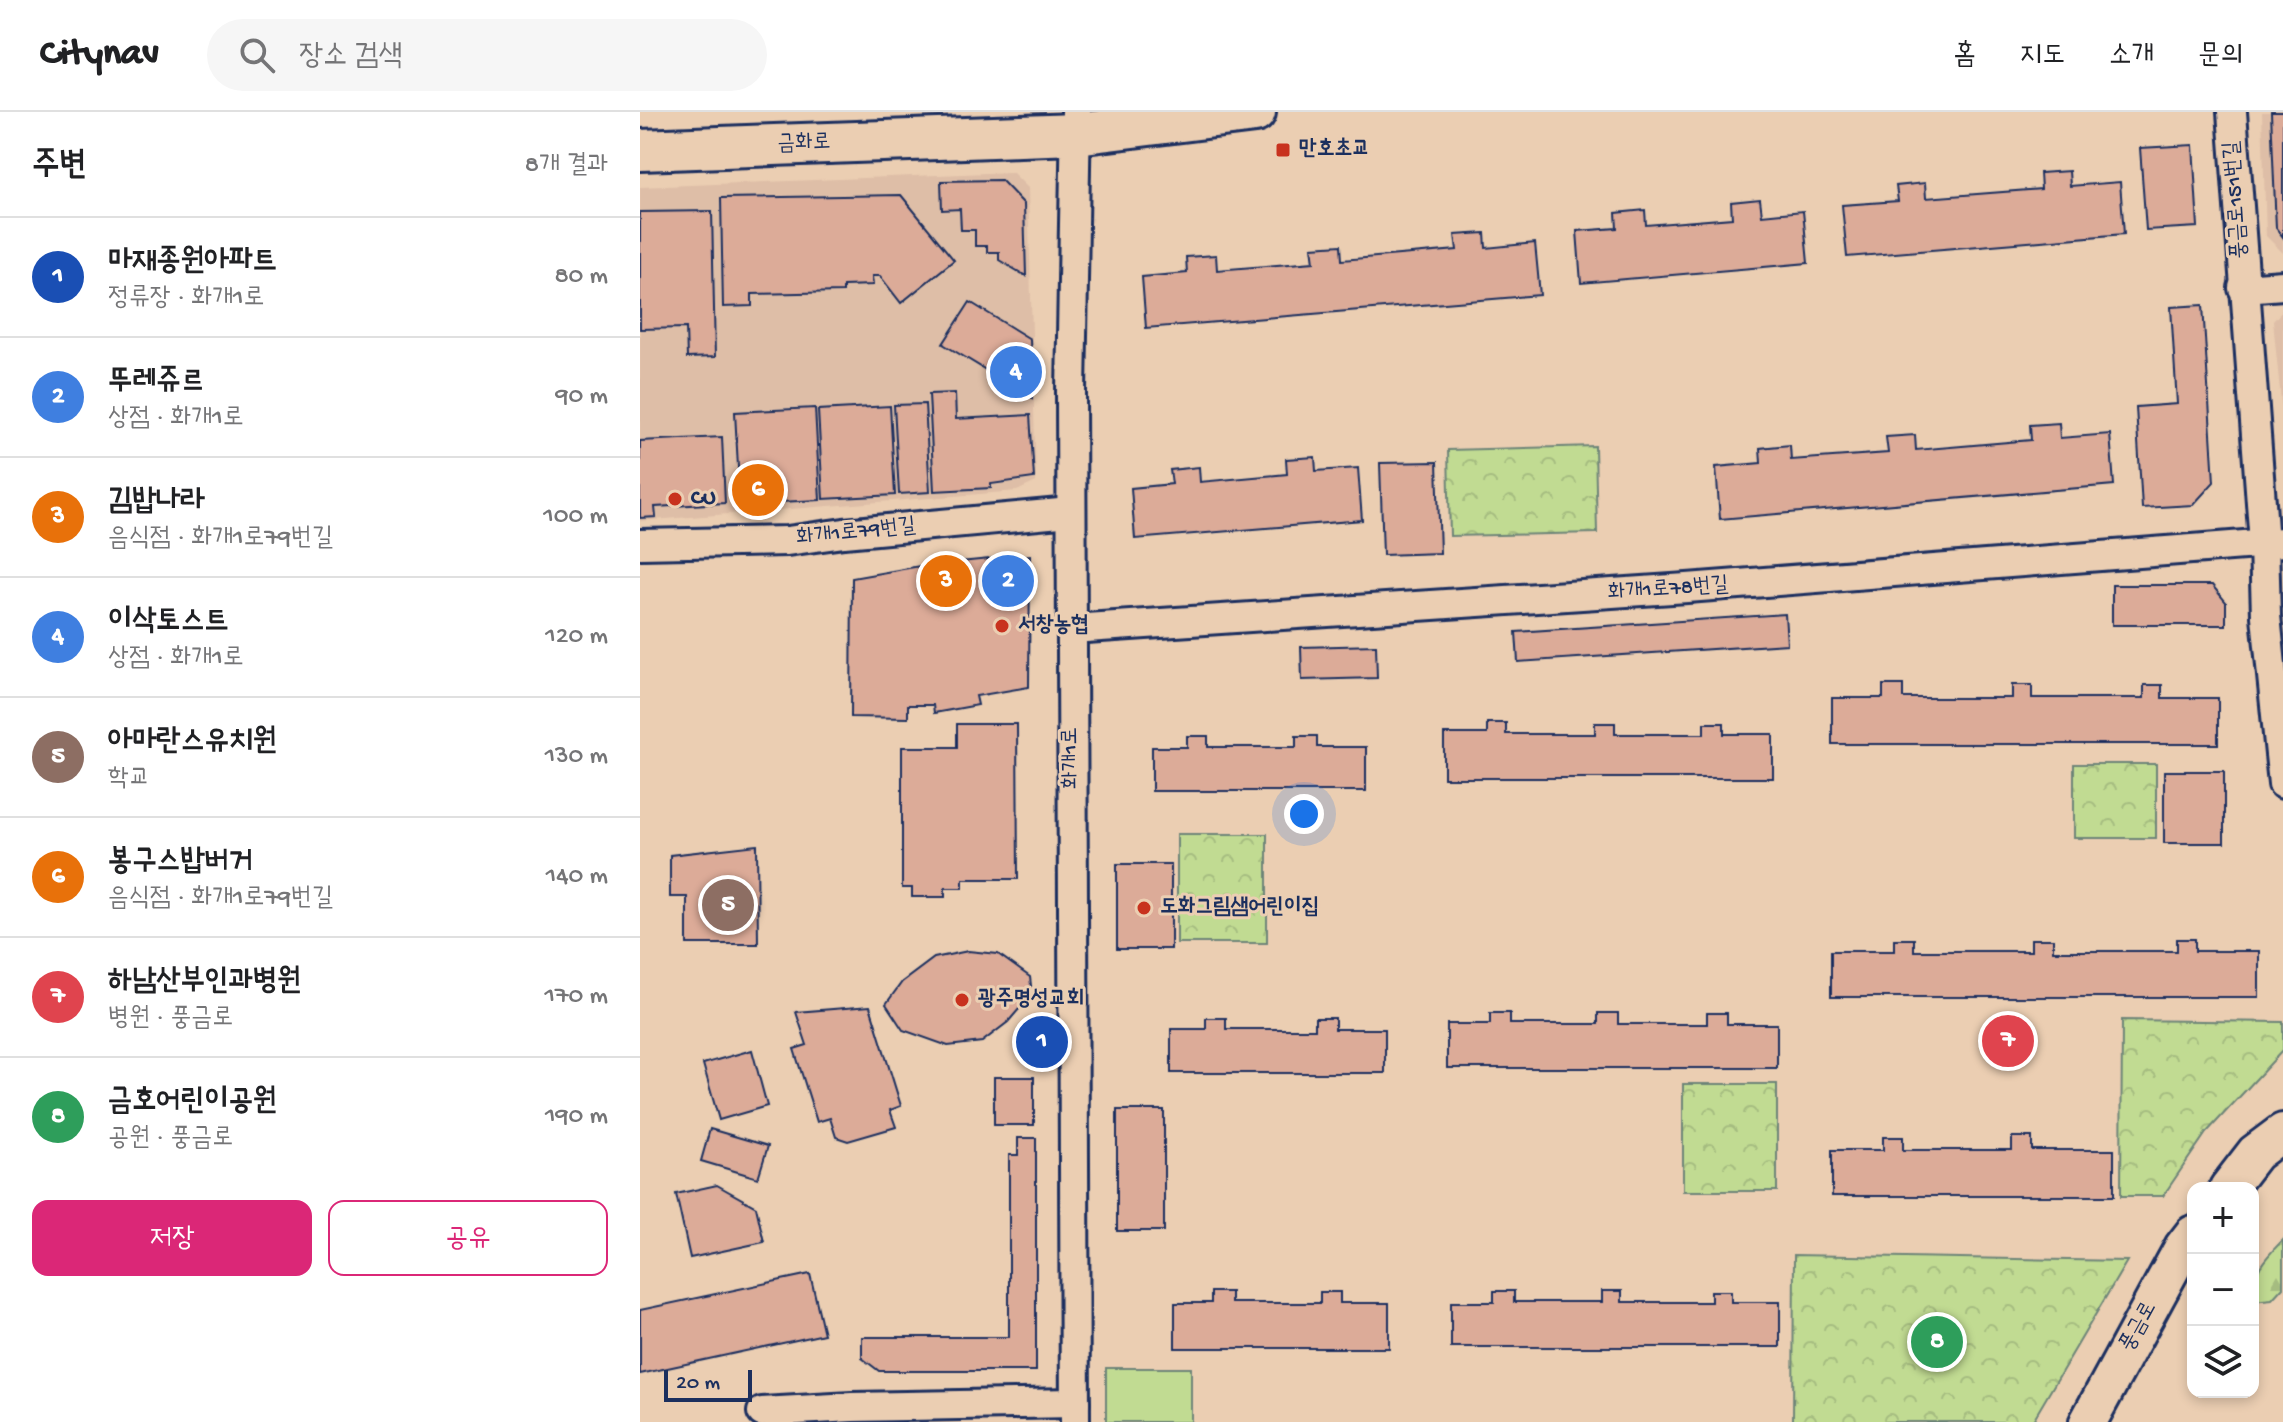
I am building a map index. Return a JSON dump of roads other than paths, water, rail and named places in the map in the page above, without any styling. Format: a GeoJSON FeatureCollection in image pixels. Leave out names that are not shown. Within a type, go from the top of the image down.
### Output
{"type":"FeatureCollection","features":[{"type":"Feature","properties":{"kind":"main road","name":"금화로"},"geometry":{"type":"LineString","coordinates":[[640,150],[1255,112]]}},
{"type":"Feature","properties":{"kind":"street","name":"풍금로151번길"},"geometry":{"type":"LineString","coordinates":[[2232,112],[2243,288],[2273,543],[2266,616],[2282,778]]}},
{"type":"Feature","properties":{"kind":"street","name":"화개1로"},"geometry":{"type":"LineString","coordinates":[[762,1412],[852,1407],[1075,1413],[1071,512],[1076,123]]}},
{"type":"Feature","properties":{"kind":"street","name":"풍금로151번길"},"geometry":{"type":"LineString","coordinates":[[2243,288],[2283,285]]}},
{"type":"Feature","properties":{"kind":"street","name":"화개1로79번길"},"geometry":{"type":"LineString","coordinates":[[640,544],[787,541],[1071,512]]}},
{"type":"Feature","properties":{"kind":"street","name":"화개1로78번길"},"geometry":{"type":"LineString","coordinates":[[1071,629],[1687,588],[2273,543]]}},
{"type":"Feature","properties":{"kind":"street"},"geometry":{"type":"LineString","coordinates":[[2233,1182],[2255,1153],[2283,1132]]}},
{"type":"Feature","properties":{"kind":"street","name":"풍금로"},"geometry":{"type":"LineString","coordinates":[[2088,1422],[2187,1242]]}},
{"type":"Feature","properties":{"kind":"place","name":"만호초교"},"geometry":{"type":"Point","coordinates":[1283,150]}},
{"type":"Feature","properties":{"kind":"place","name":"이삭토스트"},"geometry":{"type":"Point","coordinates":[1016,372]}},
{"type":"Feature","properties":{"kind":"place","name":"봉구스밥버거"},"geometry":{"type":"Point","coordinates":[758,490]}},
{"type":"Feature","properties":{"kind":"place","name":"CU"},"geometry":{"type":"Point","coordinates":[675,499]}},
{"type":"Feature","properties":{"kind":"place","name":"김밥나라"},"geometry":{"type":"Point","coordinates":[946,581]}},
{"type":"Feature","properties":{"kind":"place","name":"뚜레쥬르"},"geometry":{"type":"Point","coordinates":[1008,581]}},
{"type":"Feature","properties":{"kind":"place","name":"서창농협"},"geometry":{"type":"Point","coordinates":[1002,626]}},
{"type":"Feature","properties":{"kind":"place","name":"아마란스유치원"},"geometry":{"type":"Point","coordinates":[728,905]}},
{"type":"Feature","properties":{"kind":"place","name":"도화그림샘어린이집"},"geometry":{"type":"Point","coordinates":[1144,908]}},
{"type":"Feature","properties":{"kind":"place","name":"광주명성교회"},"geometry":{"type":"Point","coordinates":[962,1000]}},
{"type":"Feature","properties":{"kind":"place","name":"하남산부인과병원"},"geometry":{"type":"Point","coordinates":[2008,1041]}},
{"type":"Feature","properties":{"kind":"place","name":"마재종원아파트"},"geometry":{"type":"Point","coordinates":[1042,1042]}},
{"type":"Feature","properties":{"kind":"place","name":"금호어린이공원"},"geometry":{"type":"Point","coordinates":[1937,1342]}}]}
